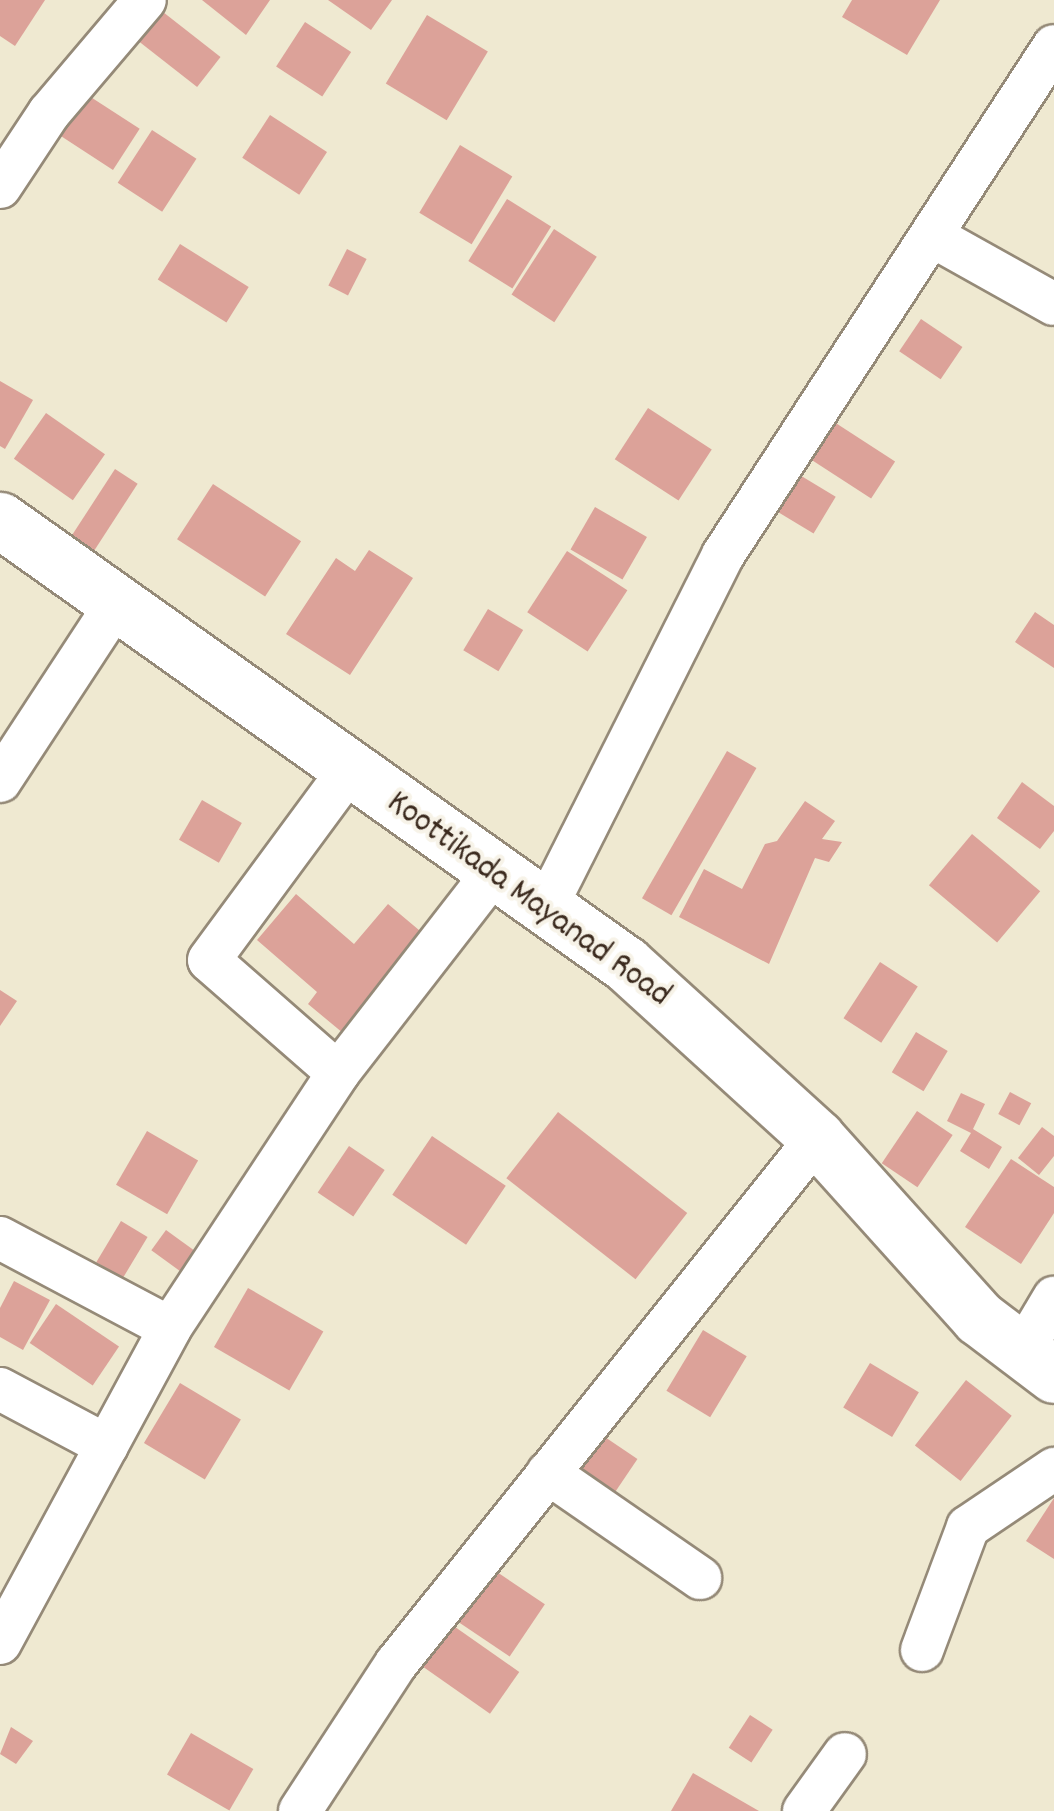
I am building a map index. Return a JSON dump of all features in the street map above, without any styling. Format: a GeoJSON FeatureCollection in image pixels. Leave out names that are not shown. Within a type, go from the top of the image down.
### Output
{"type":"FeatureCollection","features":[{"type":"Feature","properties":{"kind":"main road","name":"Koottikada Mayanad Road"},"geometry":{"type":"LineString","coordinates":[[0,520],[115,606],[496,869],[544,911],[626,964],[817,1138],[980,1318],[1038,1362]]}},
{"type":"Feature","properties":{"kind":"street"},"geometry":{"type":"LineString","coordinates":[[0,187],[48,113],[146,0]]}},
{"type":"Feature","properties":{"kind":"street"},"geometry":{"type":"LineString","coordinates":[[544,911],[723,555],[934,237],[1054,46]]}},
{"type":"Feature","properties":{"kind":"street"},"geometry":{"type":"LineString","coordinates":[[934,237],[1054,304]]}},
{"type":"Feature","properties":{"kind":"street"},"geometry":{"type":"LineString","coordinates":[[0,781],[115,606]]}},
{"type":"Feature","properties":{"kind":"street"},"geometry":{"type":"LineString","coordinates":[[338,1073],[208,960],[349,770]]}},
{"type":"Feature","properties":{"kind":"street"},"geometry":{"type":"LineString","coordinates":[[0,1643],[170,1328],[338,1073],[496,869]]}},
{"type":"Feature","properties":{"kind":"street"},"geometry":{"type":"LineString","coordinates":[[300,1811],[396,1664],[817,1138]]}},
{"type":"Feature","properties":{"kind":"street"},"geometry":{"type":"LineString","coordinates":[[0,1238],[170,1328]]}},
{"type":"Feature","properties":{"kind":"street"},"geometry":{"type":"LineString","coordinates":[[1038,1362],[1054,1298]]}},
{"type":"Feature","properties":{"kind":"street"},"geometry":{"type":"LineString","coordinates":[[0,1389],[107,1446]]}},
{"type":"Feature","properties":{"kind":"street"},"geometry":{"type":"LineString","coordinates":[[922,1650],[968,1527],[1054,1469]]}},
{"type":"Feature","properties":{"kind":"street"},"geometry":{"type":"LineString","coordinates":[[548,1473],[700,1578]]}},
{"type":"Feature","properties":{"kind":"street"},"geometry":{"type":"LineString","coordinates":[[804,1811],[845,1754]]}},
{"type":"Feature","properties":{"kind":"building"},"geometry":{"type":"Polygon","coordinates":[[[0,0],[45,0],[15,46],[0,36],[0,0]]]}},
{"type":"Feature","properties":{"kind":"building"},"geometry":{"type":"Polygon","coordinates":[[[202,0],[270,0],[246,35],[202,0]]]}},
{"type":"Feature","properties":{"kind":"building"},"geometry":{"type":"Polygon","coordinates":[[[328,0],[392,0],[371,30],[328,0]]]}},
{"type":"Feature","properties":{"kind":"building"},"geometry":{"type":"Polygon","coordinates":[[[852,0],[940,0],[907,55],[842,17],[852,0]]]}},
{"type":"Feature","properties":{"kind":"building"},"geometry":{"type":"Polygon","coordinates":[[[163,12],[221,57],[197,87],[140,42],[163,12]]]}},
{"type":"Feature","properties":{"kind":"building"},"geometry":{"type":"Polygon","coordinates":[[[427,15],[488,52],[447,120],[386,84],[427,15]]]}},
{"type":"Feature","properties":{"kind":"building"},"geometry":{"type":"Polygon","coordinates":[[[305,22],[351,52],[322,96],[276,66],[305,22]]]}},
{"type":"Feature","properties":{"kind":"building"},"geometry":{"type":"Polygon","coordinates":[[[86,94],[140,129],[113,170],[59,135],[86,94]]]}},
{"type":"Feature","properties":{"kind":"building"},"geometry":{"type":"Polygon","coordinates":[[[270,115],[327,152],[299,195],[242,158],[270,115]]]}},
{"type":"Feature","properties":{"kind":"building"},"geometry":{"type":"Polygon","coordinates":[[[152,130],[196,159],[162,212],[118,183],[152,130]]]}},
{"type":"Feature","properties":{"kind":"building"},"geometry":{"type":"Polygon","coordinates":[[[460,145],[512,176],[472,244],[419,213],[460,145]]]}},
{"type":"Feature","properties":{"kind":"building"},"geometry":{"type":"Polygon","coordinates":[[[507,199],[551,227],[512,288],[468,261],[507,199]]]}},
{"type":"Feature","properties":{"kind":"building"},"geometry":{"type":"Polygon","coordinates":[[[554,229],[597,257],[554,322],[512,294],[554,229]]]}},
{"type":"Feature","properties":{"kind":"building"},"geometry":{"type":"Polygon","coordinates":[[[180,244],[249,287],[226,323],[158,280],[180,244]]]}},
{"type":"Feature","properties":{"kind":"building"},"geometry":{"type":"Polygon","coordinates":[[[347,249],[367,259],[348,296],[328,286],[347,249]]]}},
{"type":"Feature","properties":{"kind":"building"},"geometry":{"type":"Polygon","coordinates":[[[921,319],[962,347],[941,379],[899,351],[921,319]]]}},
{"type":"Feature","properties":{"kind":"building"},"geometry":{"type":"Polygon","coordinates":[[[0,381],[33,400],[5,449],[0,446],[0,381]]]}},
{"type":"Feature","properties":{"kind":"building"},"geometry":{"type":"Polygon","coordinates":[[[648,408],[712,449],[679,501],[615,459],[648,408]]]}},
{"type":"Feature","properties":{"kind":"building"},"geometry":{"type":"Polygon","coordinates":[[[46,413],[105,454],[73,500],[14,459],[46,413]]]}},
{"type":"Feature","properties":{"kind":"building"},"geometry":{"type":"Polygon","coordinates":[[[828,418],[895,462],[871,498],[804,455],[828,418]]]}},
{"type":"Feature","properties":{"kind":"building"},"geometry":{"type":"Polygon","coordinates":[[[115,469],[138,484],[93,552],[70,538],[115,469]]]}},
{"type":"Feature","properties":{"kind":"building"},"geometry":{"type":"Polygon","coordinates":[[[798,474],[836,497],[814,534],[776,511],[798,474]]]}},
{"type":"Feature","properties":{"kind":"building"},"geometry":{"type":"Polygon","coordinates":[[[213,484],[301,541],[265,597],[177,539],[213,484]]]}},
{"type":"Feature","properties":{"kind":"building"},"geometry":{"type":"Polygon","coordinates":[[[595,507],[647,537],[622,579],[570,549],[595,507]]]}},
{"type":"Feature","properties":{"kind":"building"},"geometry":{"type":"Polygon","coordinates":[[[369,550],[413,578],[350,675],[286,634],[336,558],[355,571],[369,550]]]}},
{"type":"Feature","properties":{"kind":"building"},"geometry":{"type":"Polygon","coordinates":[[[567,551],[627,590],[588,651],[527,612],[567,551]]]}},
{"type":"Feature","properties":{"kind":"building"},"geometry":{"type":"Polygon","coordinates":[[[488,609],[523,630],[498,671],[463,650],[488,609]]]}},
{"type":"Feature","properties":{"kind":"building"},"geometry":{"type":"Polygon","coordinates":[[[1035,612],[1054,625],[1054,668],[1015,642],[1035,612]]]}},
{"type":"Feature","properties":{"kind":"building"},"geometry":{"type":"Polygon","coordinates":[[[727,751],[756,768],[671,915],[642,898],[727,751]]]}},
{"type":"Feature","properties":{"kind":"building"},"geometry":{"type":"Polygon","coordinates":[[[1022,782],[1054,806],[1054,831],[1040,849],[997,818],[1022,782]]]}},
{"type":"Feature","properties":{"kind":"building"},"geometry":{"type":"Polygon","coordinates":[[[202,800],[242,823],[219,863],[179,840],[202,800]]]}},
{"type":"Feature","properties":{"kind":"building"},"geometry":{"type":"Polygon","coordinates":[[[805,801],[835,821],[822,839],[842,842],[829,862],[815,858],[769,964],[679,917],[704,869],[742,889],[765,844],[777,841],[805,801]]]}},
{"type":"Feature","properties":{"kind":"building"},"geometry":{"type":"Polygon","coordinates":[[[972,834],[1040,891],[997,943],[929,885],[972,834]]]}},
{"type":"Feature","properties":{"kind":"building"},"geometry":{"type":"Polygon","coordinates":[[[296,894],[354,944],[388,904],[432,941],[349,1038],[308,1004],[317,992],[257,940],[296,894]]]}},
{"type":"Feature","properties":{"kind":"building"},"geometry":{"type":"Polygon","coordinates":[[[880,962],[918,987],[881,1043],[844,1018],[880,962]]]}},
{"type":"Feature","properties":{"kind":"building"},"geometry":{"type":"Polygon","coordinates":[[[0,990],[17,1001],[0,1026],[0,990]]]}},
{"type":"Feature","properties":{"kind":"building"},"geometry":{"type":"Polygon","coordinates":[[[916,1032],[948,1051],[924,1091],[892,1072],[916,1032]]]}},
{"type":"Feature","properties":{"kind":"building"},"geometry":{"type":"Polygon","coordinates":[[[1010,1092],[1031,1103],[1019,1125],[998,1114],[1010,1092]]]}},
{"type":"Feature","properties":{"kind":"building"},"geometry":{"type":"Polygon","coordinates":[[[961,1093],[985,1104],[973,1129],[1002,1147],[989,1169],[960,1151],[971,1133],[947,1121],[961,1093]]]}},
{"type":"Feature","properties":{"kind":"building"},"geometry":{"type":"Polygon","coordinates":[[[917,1111],[953,1135],[917,1187],[882,1163],[917,1111]]]}},
{"type":"Feature","properties":{"kind":"building"},"geometry":{"type":"Polygon","coordinates":[[[558,1112],[687,1213],[636,1279],[506,1178],[558,1112]]]}},
{"type":"Feature","properties":{"kind":"building"},"geometry":{"type":"Polygon","coordinates":[[[1042,1127],[1054,1136],[1054,1156],[1039,1175],[1018,1158],[1042,1127]]]}},
{"type":"Feature","properties":{"kind":"building"},"geometry":{"type":"Polygon","coordinates":[[[147,1131],[198,1160],[167,1214],[116,1185],[147,1131]]]}},
{"type":"Feature","properties":{"kind":"building"},"geometry":{"type":"Polygon","coordinates":[[[432,1136],[506,1186],[466,1245],[392,1195],[432,1136]]]}},
{"type":"Feature","properties":{"kind":"building"},"geometry":{"type":"Polygon","coordinates":[[[349,1146],[385,1170],[353,1216],[318,1192],[349,1146]]]}},
{"type":"Feature","properties":{"kind":"building"},"geometry":{"type":"Polygon","coordinates":[[[1011,1159],[1054,1187],[1054,1213],[1021,1264],[965,1227],[1011,1159]]]}},
{"type":"Feature","properties":{"kind":"building"},"geometry":{"type":"Polygon","coordinates":[[[121,1221],[148,1237],[123,1278],[96,1262],[121,1221]]]}},
{"type":"Feature","properties":{"kind":"building"},"geometry":{"type":"Polygon","coordinates":[[[166,1230],[201,1255],[186,1276],[151,1250],[166,1230]]]}},
{"type":"Feature","properties":{"kind":"building"},"geometry":{"type":"Polygon","coordinates":[[[14,1281],[50,1300],[23,1350],[0,1337],[0,1308],[14,1281]]]}},
{"type":"Feature","properties":{"kind":"building"},"geometry":{"type":"Polygon","coordinates":[[[248,1288],[323,1332],[289,1390],[214,1347],[248,1288]]]}},
{"type":"Feature","properties":{"kind":"building"},"geometry":{"type":"Polygon","coordinates":[[[56,1304],[119,1346],[93,1385],[30,1343],[56,1304]]]}},
{"type":"Feature","properties":{"kind":"building"},"geometry":{"type":"Polygon","coordinates":[[[703,1330],[747,1356],[710,1417],[666,1391],[703,1330]]]}},
{"type":"Feature","properties":{"kind":"building"},"geometry":{"type":"Polygon","coordinates":[[[870,1363],[919,1392],[892,1437],[843,1408],[870,1363]]]}},
{"type":"Feature","properties":{"kind":"building"},"geometry":{"type":"Polygon","coordinates":[[[966,1380],[1012,1416],[961,1481],[915,1445],[966,1380]]]}},
{"type":"Feature","properties":{"kind":"building"},"geometry":{"type":"Polygon","coordinates":[[[180,1383],[241,1420],[205,1480],[144,1443],[180,1383]]]}},
{"type":"Feature","properties":{"kind":"building"},"geometry":{"type":"Polygon","coordinates":[[[596,1431],[637,1459],[612,1496],[571,1468],[596,1431]]]}},
{"type":"Feature","properties":{"kind":"building"},"geometry":{"type":"Polygon","coordinates":[[[1054,1498],[1054,1559],[1026,1541],[1054,1498]]]}},
{"type":"Feature","properties":{"kind":"building"},"geometry":{"type":"Polygon","coordinates":[[[491,1568],[545,1604],[510,1657],[456,1620],[491,1568]]]}},
{"type":"Feature","properties":{"kind":"building"},"geometry":{"type":"Polygon","coordinates":[[[448,1622],[519,1672],[490,1714],[419,1664],[448,1622]]]}},
{"type":"Feature","properties":{"kind":"building"},"geometry":{"type":"Polygon","coordinates":[[[750,1715],[773,1730],[751,1762],[729,1748],[750,1715]]]}},
{"type":"Feature","properties":{"kind":"building"},"geometry":{"type":"Polygon","coordinates":[[[11,1727],[33,1741],[16,1764],[0,1754],[11,1727]]]}},
{"type":"Feature","properties":{"kind":"building"},"geometry":{"type":"Polygon","coordinates":[[[191,1733],[253,1769],[229,1811],[167,1775],[191,1733]]]}},
{"type":"Feature","properties":{"kind":"building"},"geometry":{"type":"Polygon","coordinates":[[[693,1773],[759,1811],[671,1811],[693,1773]]]}}]}
